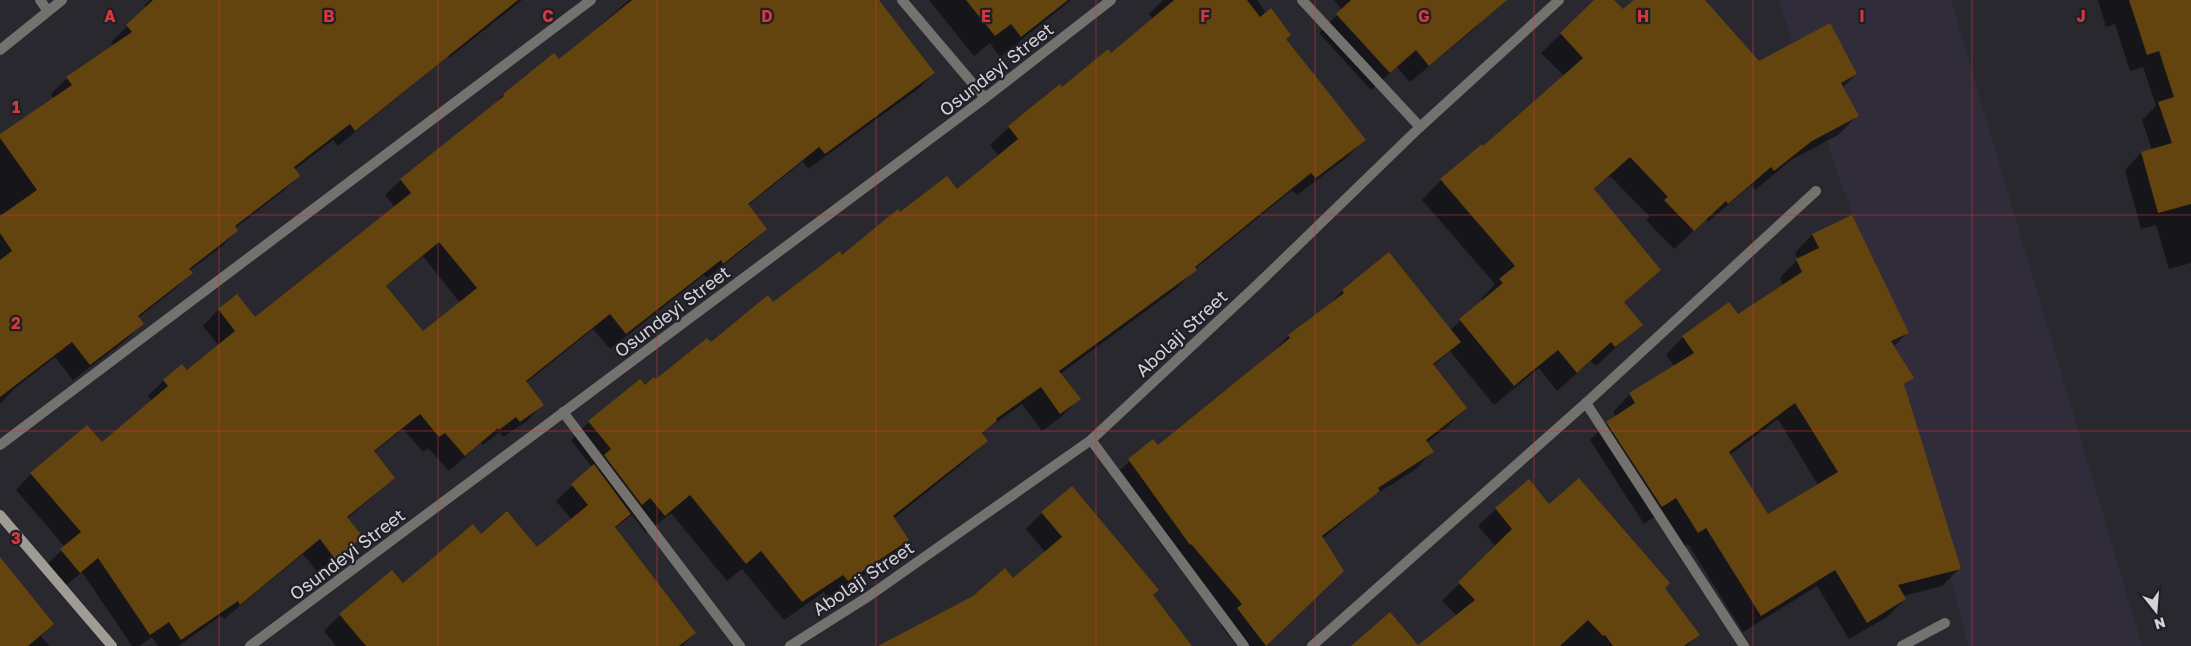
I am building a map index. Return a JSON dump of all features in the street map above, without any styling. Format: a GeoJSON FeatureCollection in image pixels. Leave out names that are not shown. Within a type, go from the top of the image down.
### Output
{"type":"FeatureCollection","features":[{"type":"Feature","properties":{"kind":"street"},"geometry":{"type":"LineString","coordinates":[[40,0],[48,11]]}},
{"type":"Feature","properties":{"kind":"street"},"geometry":{"type":"LineString","coordinates":[[0,50],[62,0]]}},
{"type":"Feature","properties":{"kind":"street"},"geometry":{"type":"LineString","coordinates":[[0,445],[591,0]]}},
{"type":"Feature","properties":{"kind":"street"},"geometry":{"type":"LineString","coordinates":[[902,0],[985,98]]}},
{"type":"Feature","properties":{"kind":"street","name":"Osundeyi Street"},"geometry":{"type":"LineString","coordinates":[[250,646],[985,98],[1111,0]]}},
{"type":"Feature","properties":{"kind":"street"},"geometry":{"type":"LineString","coordinates":[[1302,0],[1420,127]]}},
{"type":"Feature","properties":{"kind":"street","name":"Abolaji Street"},"geometry":{"type":"LineString","coordinates":[[790,646],[869,596],[1091,440],[1265,277],[1420,127],[1559,0]]}},
{"type":"Feature","properties":{"kind":"street"},"geometry":{"type":"LineString","coordinates":[[1312,646],[1586,403],[1816,191]]}},
{"type":"Feature","properties":{"kind":"street"},"geometry":{"type":"LineString","coordinates":[[1586,403],[1744,646]]}},
{"type":"Feature","properties":{"kind":"street"},"geometry":{"type":"LineString","coordinates":[[563,412],[740,646]]}},
{"type":"Feature","properties":{"kind":"street"},"geometry":{"type":"LineString","coordinates":[[1091,440],[1244,646]]}},
{"type":"Feature","properties":{"kind":"street"},"geometry":{"type":"LineString","coordinates":[[0,515],[112,646]]}},
{"type":"Feature","properties":{"kind":"street"},"geometry":{"type":"LineString","coordinates":[[1902,646],[1945,623]]}},
{"type":"Feature","properties":{"kind":"shaded area"},"geometry":{"type":"Polygon","coordinates":[[[1778,0],[1951,0],[2142,646],[1968,646],[1877,286],[1778,0]]]}},
{"type":"Feature","properties":{"kind":"building"},"geometry":{"type":"Polygon","coordinates":[[[153,0],[518,0],[355,131],[350,124],[294,167],[300,176],[235,226],[238,231],[189,269],[193,273],[138,316],[144,324],[90,365],[72,342],[0,397],[0,260],[12,251],[0,233],[0,216],[37,190],[0,138],[0,134],[72,85],[66,77],[132,32],[126,25],[153,0]]]}},
{"type":"Feature","properties":{"kind":"building"},"geometry":{"type":"Polygon","coordinates":[[[632,0],[879,0],[935,73],[825,154],[819,147],[748,204],[767,229],[723,264],[721,260],[626,334],[610,314],[526,381],[544,405],[520,422],[516,417],[499,430],[498,428],[465,456],[445,433],[439,437],[420,414],[374,451],[395,478],[347,517],[363,537],[335,559],[320,539],[240,605],[238,601],[181,640],[169,622],[150,635],[98,558],[80,573],[60,549],[81,532],[30,473],[87,425],[102,442],[168,386],[163,380],[182,364],[187,370],[235,331],[218,309],[237,294],[255,317],[411,193],[400,179],[504,96],[503,94],[554,53],[559,59],[632,0]],[[439,242],[386,286],[423,331],[477,288],[439,242]]]}},
{"type":"Feature","properties":{"kind":"building"},"geometry":{"type":"Polygon","coordinates":[[[966,0],[1068,0],[1021,37],[1011,24],[995,36],[966,0]]]}},
{"type":"Feature","properties":{"kind":"building"},"geometry":{"type":"Polygon","coordinates":[[[1174,0],[1247,0],[1260,17],[1271,8],[1291,35],[1286,39],[1366,140],[1316,178],[1311,173],[1195,267],[1197,270],[1059,371],[1081,399],[1060,414],[1041,387],[996,419],[997,421],[982,433],[988,441],[893,516],[909,540],[848,581],[843,575],[802,602],[761,551],[746,564],[690,495],[665,516],[650,498],[642,505],[604,455],[611,449],[588,421],[640,379],[645,385],[654,377],[656,379],[707,338],[711,342],[768,295],[773,302],[840,251],[842,255],[898,209],[900,212],[947,176],[957,189],[1018,139],[1008,126],[1060,84],[1062,87],[1108,49],[1111,53],[1174,0]]]}},
{"type":"Feature","properties":{"kind":"building"},"geometry":{"type":"Polygon","coordinates":[[[1351,0],[1507,0],[1429,66],[1416,50],[1390,73],[1336,14],[1351,0]]]}},
{"type":"Feature","properties":{"kind":"building"},"geometry":{"type":"Polygon","coordinates":[[[1594,0],[1614,0],[1623,9],[1634,0],[1705,0],[1759,61],[1830,23],[1857,74],[1841,83],[1859,116],[1812,141],[1774,171],[1771,167],[1728,204],[1726,201],[1694,231],[1664,200],[1668,197],[1630,157],[1594,189],[1661,270],[1624,302],[1643,325],[1615,347],[1611,342],[1577,373],[1558,350],[1514,386],[1459,319],[1503,283],[1499,279],[1515,266],[1440,179],[1482,144],[1483,146],[1583,58],[1560,33],[1594,0]]]}},
{"type":"Feature","properties":{"kind":"building"},"geometry":{"type":"Polygon","coordinates":[[[2129,0],[2191,0],[2191,204],[2158,213],[2141,152],[2172,143],[2158,102],[2174,97],[2159,51],[2147,55],[2129,0]]]}},
{"type":"Feature","properties":{"kind":"building"},"geometry":{"type":"Polygon","coordinates":[[[1852,215],[1909,333],[1891,341],[1914,378],[1904,384],[1961,569],[1898,585],[1906,599],[1867,623],[1835,570],[1761,616],[1706,528],[1698,533],[1676,498],[1662,507],[1606,422],[1635,403],[1629,393],[1694,353],[1682,336],[1729,302],[1738,314],[1802,272],[1796,259],[1819,248],[1812,234],[1852,215]],[[1795,403],[1729,452],[1768,514],[1838,472],[1795,403]]]}},
{"type":"Feature","properties":{"kind":"building"},"geometry":{"type":"Polygon","coordinates":[[[1389,252],[1461,342],[1433,364],[1467,408],[1426,440],[1434,452],[1378,488],[1380,491],[1322,536],[1344,571],[1266,646],[1237,608],[1242,604],[1190,545],[1128,459],[1153,439],[1158,445],[1290,338],[1288,335],[1344,293],[1342,290],[1389,252]]]}},
{"type":"Feature","properties":{"kind":"building"},"geometry":{"type":"Polygon","coordinates":[[[594,464],[631,514],[615,527],[696,633],[679,646],[366,646],[339,614],[392,570],[403,583],[473,524],[481,534],[507,511],[537,547],[588,505],[571,484],[594,464]]]}},
{"type":"Feature","properties":{"kind":"building"},"geometry":{"type":"Polygon","coordinates":[[[1579,478],[1670,583],[1665,588],[1700,635],[1684,646],[1613,646],[1605,635],[1603,636],[1588,620],[1560,646],[1351,646],[1390,612],[1418,645],[1475,600],[1458,582],[1512,529],[1495,508],[1529,479],[1549,504],[1579,478]]]}},
{"type":"Feature","properties":{"kind":"building"},"geometry":{"type":"Polygon","coordinates":[[[1072,486],[1159,590],[1153,595],[1192,646],[878,646],[973,596],[1005,568],[1013,578],[1062,537],[1041,512],[1072,486]]]}},
{"type":"Feature","properties":{"kind":"building"},"geometry":{"type":"Polygon","coordinates":[[[0,557],[54,624],[28,646],[0,646],[0,557]]]}}]}
